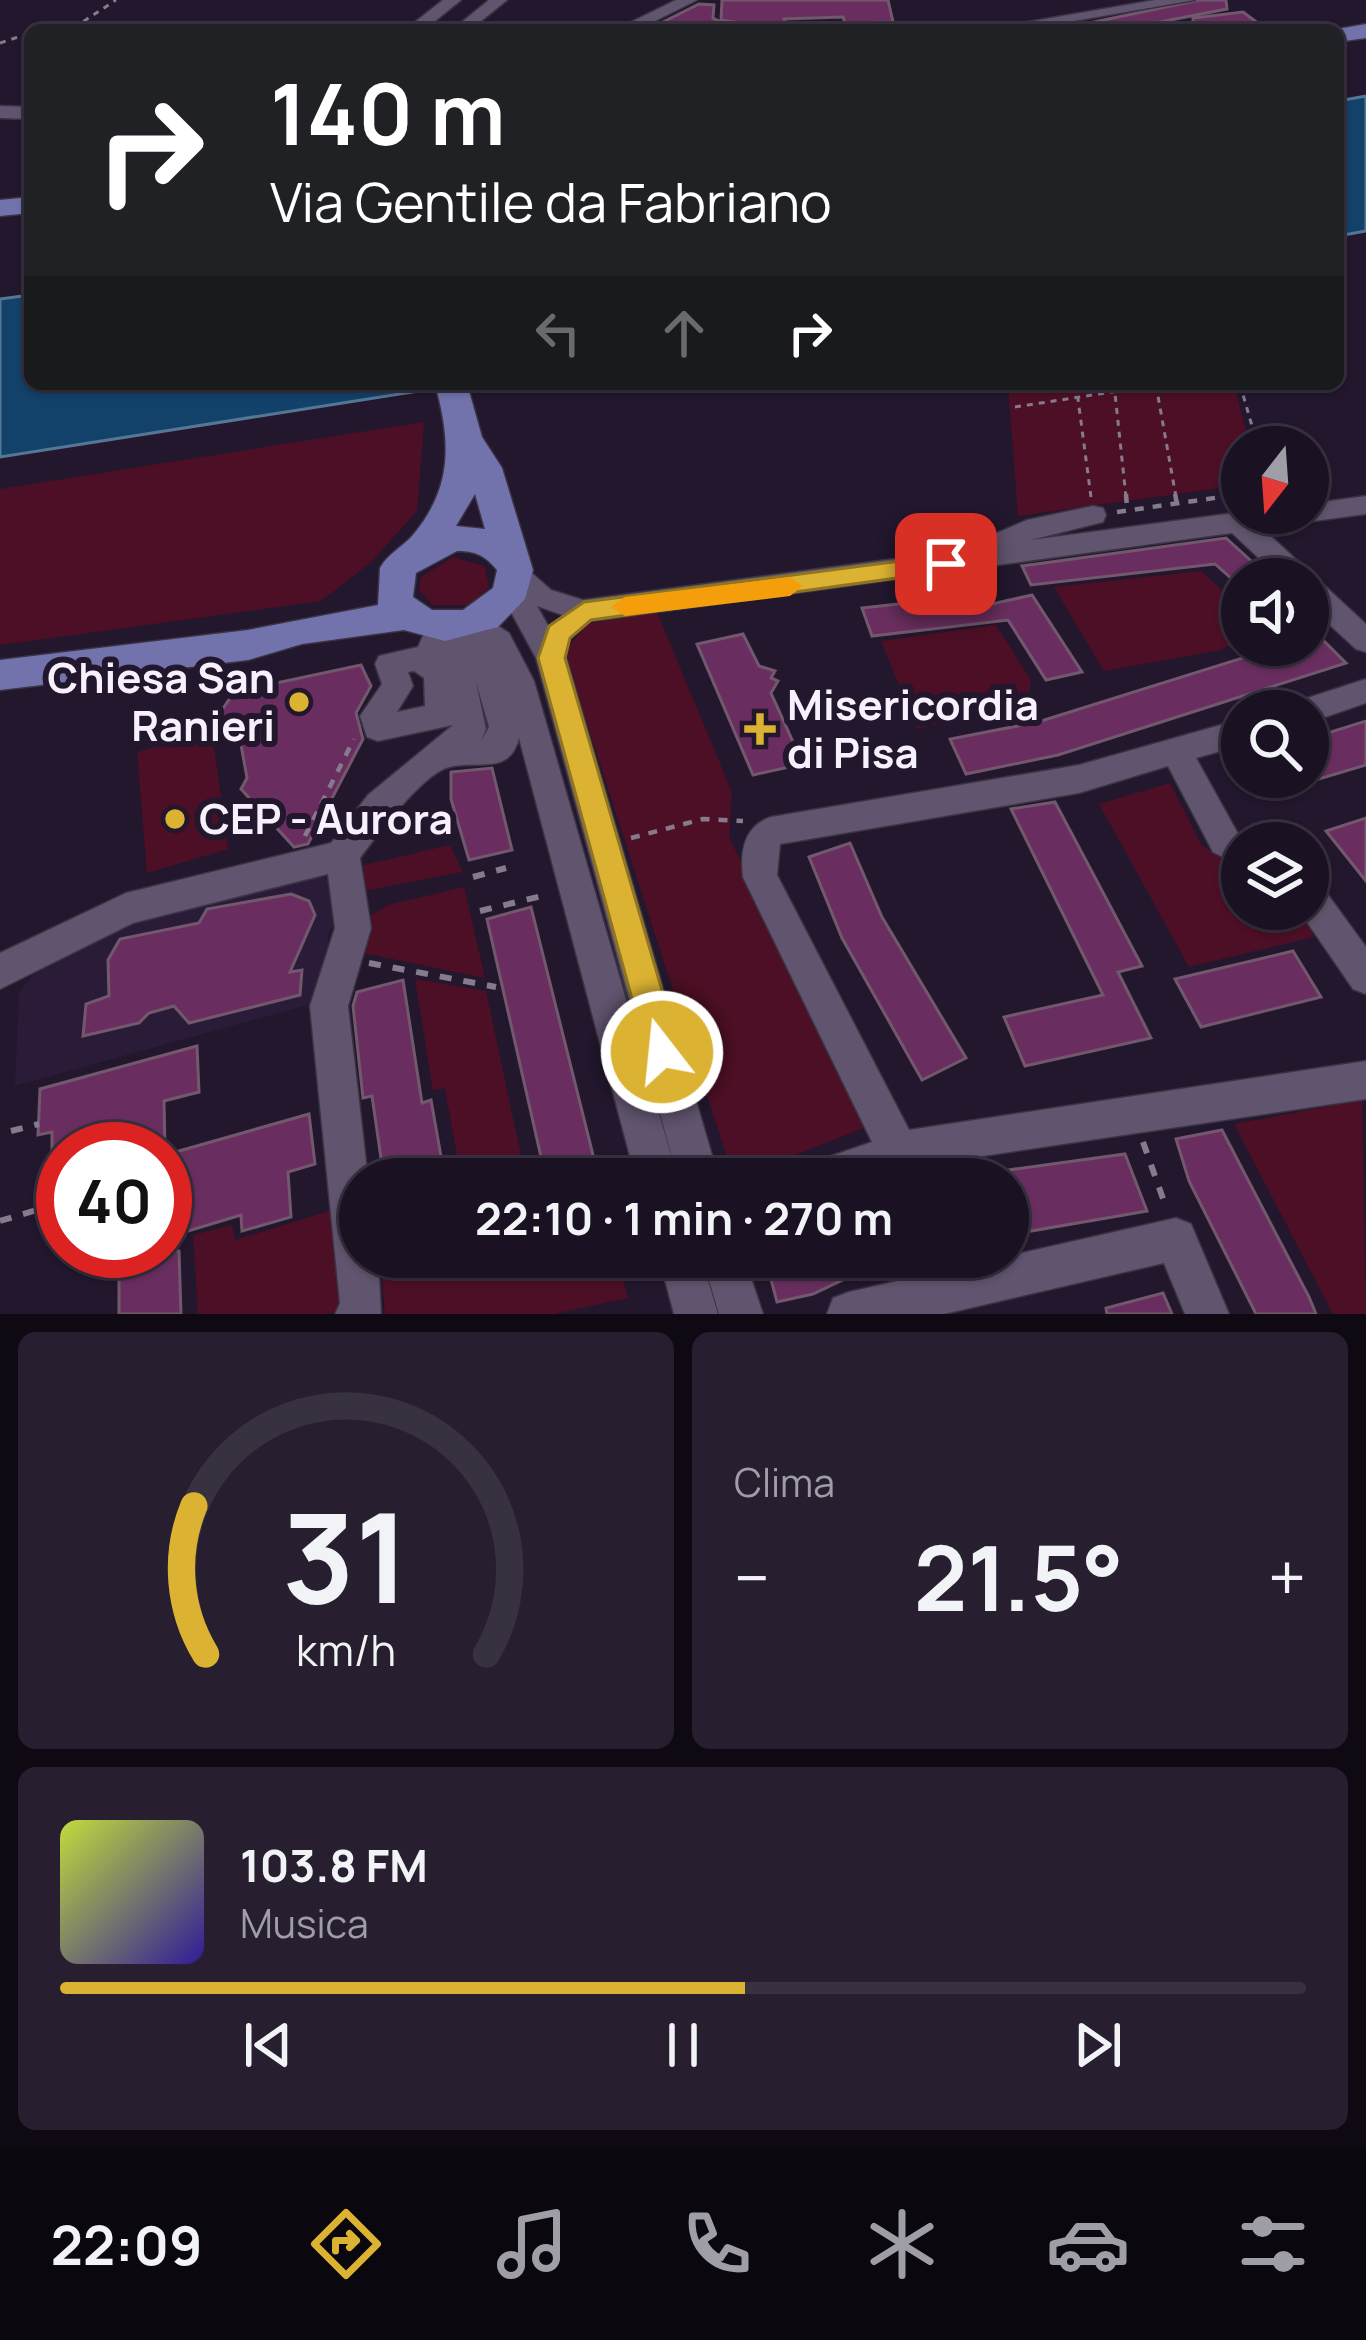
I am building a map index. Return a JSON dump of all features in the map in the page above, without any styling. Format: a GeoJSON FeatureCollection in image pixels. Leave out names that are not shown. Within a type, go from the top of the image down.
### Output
{"type":"FeatureCollection","features":[{"type":"Feature","properties":{"kind":"main road"},"geometry":{"type":"LineString","coordinates":[[0,675],[248,645],[302,630],[439,629],[497,609],[514,576],[485,468],[466,437],[453,390]]}},
{"type":"Feature","properties":{"kind":"main road"},"geometry":{"type":"LineString","coordinates":[[302,630],[395,573],[425,545],[458,496],[466,437]]}},
{"type":"Feature","properties":{"kind":"main road"},"geometry":{"type":"LineString","coordinates":[[425,545],[448,538],[478,539],[502,550],[514,576]]}},
{"type":"Feature","properties":{"kind":"main road"},"geometry":{"type":"LineString","coordinates":[[395,573],[394,600],[439,629]]}},
{"type":"Feature","properties":{"kind":"street"},"geometry":{"type":"LineString","coordinates":[[420,24],[453,0]]}},
{"type":"Feature","properties":{"kind":"street"},"geometry":{"type":"LineString","coordinates":[[468,24],[499,0]]}},
{"type":"Feature","properties":{"kind":"street"},"geometry":{"type":"LineString","coordinates":[[636,24],[688,0]]}},
{"type":"Feature","properties":{"kind":"street"},"geometry":{"type":"LineString","coordinates":[[1025,24],[1187,0]]}},
{"type":"Feature","properties":{"kind":"street"},"geometry":{"type":"LineString","coordinates":[[1329,510],[1366,505]]}},
{"type":"Feature","properties":{"kind":"street"},"geometry":{"type":"LineString","coordinates":[[514,576],[541,597],[584,611],[946,564],[1221,512]]}},
{"type":"Feature","properties":{"kind":"street"},"geometry":{"type":"LineString","coordinates":[[946,564],[1036,527],[1093,515]]}},
{"type":"Feature","properties":{"kind":"street"},"geometry":{"type":"LineString","coordinates":[[1262,534],[1282,558]]}},
{"type":"Feature","properties":{"kind":"street"},"geometry":{"type":"LineString","coordinates":[[514,576],[551,658],[692,1158]]}},
{"type":"Feature","properties":{"kind":"street"},"geometry":{"type":"LineString","coordinates":[[1329,599],[1366,602]]}},
{"type":"Feature","properties":{"kind":"street"},"geometry":{"type":"LineString","coordinates":[[1329,607],[1366,641]]}},
{"type":"Feature","properties":{"kind":"street"},"geometry":{"type":"LineString","coordinates":[[551,658],[558,633],[584,611]]}},
{"type":"Feature","properties":{"kind":"street"},"geometry":{"type":"LineString","coordinates":[[0,972],[126,909],[342,854],[380,805],[465,735],[471,716],[439,629]]}},
{"type":"Feature","properties":{"kind":"street"},"geometry":{"type":"LineString","coordinates":[[439,629],[499,640],[516,670],[651,1158]]}},
{"type":"Feature","properties":{"kind":"street"},"geometry":{"type":"LineString","coordinates":[[1329,703],[1366,691]]}},
{"type":"Feature","properties":{"kind":"street"},"geometry":{"type":"LineString","coordinates":[[898,1150],[760,877],[757,857],[771,831],[1079,779],[1221,739]]}},
{"type":"Feature","properties":{"kind":"street"},"geometry":{"type":"LineString","coordinates":[[1177,753],[1221,833]]}},
{"type":"Feature","properties":{"kind":"street"},"geometry":{"type":"LineString","coordinates":[[342,854],[353,928],[329,1006],[362,1308],[357,1314]]}},
{"type":"Feature","properties":{"kind":"street"},"geometry":{"type":"LineString","coordinates":[[1329,925],[1366,977]]}},
{"type":"Feature","properties":{"kind":"street"},"geometry":{"type":"LineString","coordinates":[[877,1158],[898,1150],[1365,1082]]}},
{"type":"Feature","properties":{"kind":"street"},"geometry":{"type":"LineString","coordinates":[[850,1314],[1177,1239],[1207,1314]]}},
{"type":"Feature","properties":{"kind":"street"},"geometry":{"type":"LineString","coordinates":[[686,1278],[696,1314]]}},
{"type":"Feature","properties":{"kind":"street"},"geometry":{"type":"LineString","coordinates":[[730,1278],[741,1314]]}},
{"type":"Feature","properties":{"kind":"path"},"geometry":{"type":"LineString","coordinates":[[75,24],[88,21],[116,0]]}},
{"type":"Feature","properties":{"kind":"path"},"geometry":{"type":"LineString","coordinates":[[1077,390],[1093,515],[1177,504],[1221,507]]}},
{"type":"Feature","properties":{"kind":"path"},"geometry":{"type":"LineString","coordinates":[[1015,407],[1106,390]]}},
{"type":"Feature","properties":{"kind":"path"},"geometry":{"type":"LineString","coordinates":[[1114,390],[1127,508]]}},
{"type":"Feature","properties":{"kind":"path"},"geometry":{"type":"LineString","coordinates":[[1157,390],[1177,504]]}},
{"type":"Feature","properties":{"kind":"path"},"geometry":{"type":"LineString","coordinates":[[1242,390],[1252,426]]}},
{"type":"Feature","properties":{"kind":"path"},"geometry":{"type":"LineString","coordinates":[[299,848],[359,730],[377,724]]}},
{"type":"Feature","properties":{"kind":"path"},"geometry":{"type":"LineString","coordinates":[[627,838],[717,818],[771,831]]}},
{"type":"Feature","properties":{"kind":"path"},"geometry":{"type":"LineString","coordinates":[[473,878],[506,868]]}},
{"type":"Feature","properties":{"kind":"path"},"geometry":{"type":"LineString","coordinates":[[480,911],[551,893]]}},
{"type":"Feature","properties":{"kind":"path"},"geometry":{"type":"LineString","coordinates":[[346,959],[496,987]]}},
{"type":"Feature","properties":{"kind":"path"},"geometry":{"type":"LineString","coordinates":[[11,1131],[36,1125]]}},
{"type":"Feature","properties":{"kind":"path"},"geometry":{"type":"LineString","coordinates":[[1154,1174],[1164,1202]]}},
{"type":"Feature","properties":{"kind":"path"},"geometry":{"type":"LineString","coordinates":[[0,1221],[36,1210]]}},
{"type":"Feature","properties":{"kind":"shaded area"},"geometry":{"type":"Polygon","coordinates":[[[1008,390],[1236,390],[1245,426],[1221,426],[1221,488],[1018,516],[1008,390]]]}},
{"type":"Feature","properties":{"kind":"shaded area"},"geometry":{"type":"Polygon","coordinates":[[[424,422],[417,511],[371,562],[321,601],[0,645],[0,489],[424,422]]]}},
{"type":"Feature","properties":{"kind":"shaded area"},"geometry":{"type":"Polygon","coordinates":[[[453,557],[485,566],[489,587],[469,605],[432,605],[419,590],[421,577],[453,557]]]}},
{"type":"Feature","properties":{"kind":"shaded area"},"geometry":{"type":"Polygon","coordinates":[[[1201,571],[1221,590],[1221,650],[1104,671],[1054,587],[1201,571]]]}},
{"type":"Feature","properties":{"kind":"shaded area"},"geometry":{"type":"Polygon","coordinates":[[[656,610],[732,792],[729,837],[871,1125],[787,1158],[727,1158],[564,652],[587,624],[656,610]]]}},
{"type":"Feature","properties":{"kind":"shaded area"},"geometry":{"type":"Polygon","coordinates":[[[996,625],[1031,680],[1028,703],[917,729],[881,641],[996,625]]]}},
{"type":"Feature","properties":{"kind":"shaded area"},"geometry":{"type":"Polygon","coordinates":[[[212,732],[228,849],[147,873],[137,752],[212,732]]]}},
{"type":"Feature","properties":{"kind":"shaded area"},"geometry":{"type":"Polygon","coordinates":[[[1170,783],[1202,846],[1221,857],[1221,930],[1310,930],[1314,937],[1189,967],[1099,804],[1170,783]]]}},
{"type":"Feature","properties":{"kind":"shaded area"},"geometry":{"type":"Polygon","coordinates":[[[450,845],[463,872],[363,891],[360,866],[450,845]]]}},
{"type":"Feature","properties":{"kind":"shaded area"},"geometry":{"type":"Polygon","coordinates":[[[317,872],[338,884],[342,920],[328,932],[328,960],[315,1003],[15,1086],[19,993],[39,966],[134,919],[317,872]]]}},
{"type":"Feature","properties":{"kind":"shaded area"},"geometry":{"type":"Polygon","coordinates":[[[464,887],[485,978],[363,953],[368,917],[388,905],[464,887]]]}},
{"type":"Feature","properties":{"kind":"shaded area"},"geometry":{"type":"Polygon","coordinates":[[[415,979],[486,991],[522,1158],[457,1158],[445,1088],[433,1090],[415,979]]]}},
{"type":"Feature","properties":{"kind":"shaded area"},"geometry":{"type":"Polygon","coordinates":[[[1362,1100],[1366,1314],[1333,1314],[1234,1124],[1362,1100]]]}},
{"type":"Feature","properties":{"kind":"shaded area"},"geometry":{"type":"Polygon","coordinates":[[[339,1208],[339,1278],[346,1278],[348,1299],[331,1314],[198,1314],[193,1235],[232,1225],[235,1240],[339,1208]]]}},
{"type":"Feature","properties":{"kind":"shaded area"},"geometry":{"type":"Polygon","coordinates":[[[382,1278],[623,1278],[628,1298],[553,1314],[385,1314],[382,1278]]]}},
{"type":"Feature","properties":{"kind":"water"},"geometry":{"type":"Polygon","coordinates":[[[1366,96],[1366,231],[1344,235],[1344,100],[1366,96]]]}},
{"type":"Feature","properties":{"kind":"water"},"geometry":{"type":"Polygon","coordinates":[[[24,296],[24,390],[425,390],[0,457],[0,299],[24,296]]]}},
{"type":"Feature","properties":{"kind":"building"},"geometry":{"type":"Polygon","coordinates":[[[722,0],[888,0],[893,22],[845,23],[843,17],[784,19],[785,24],[721,20],[722,0]]]}},
{"type":"Feature","properties":{"kind":"building"},"geometry":{"type":"Polygon","coordinates":[[[1199,0],[1226,0],[1227,9],[1150,24],[1085,24],[1199,0]]]}},
{"type":"Feature","properties":{"kind":"building"},"geometry":{"type":"Polygon","coordinates":[[[699,4],[714,5],[713,18],[725,24],[659,24],[699,4]]]}},
{"type":"Feature","properties":{"kind":"building"},"geometry":{"type":"Polygon","coordinates":[[[1243,12],[1259,24],[1193,24],[1193,18],[1243,12]]]}},
{"type":"Feature","properties":{"kind":"building"},"geometry":{"type":"Polygon","coordinates":[[[1226,538],[1248,558],[1221,558],[1221,569],[1215,564],[1031,585],[1022,566],[1226,538]]]}},
{"type":"Feature","properties":{"kind":"building"},"geometry":{"type":"Polygon","coordinates":[[[978,595],[983,606],[1032,595],[1082,672],[1046,680],[1008,620],[872,636],[862,608],[978,595]]]}},
{"type":"Feature","properties":{"kind":"building","name":"Misericordia di Pisa"},"geometry":{"type":"Polygon","coordinates":[[[743,634],[759,666],[775,671],[771,678],[778,681],[771,693],[803,764],[753,775],[697,644],[743,634]]]}},
{"type":"Feature","properties":{"kind":"building"},"geometry":{"type":"Polygon","coordinates":[[[1329,646],[1346,663],[1261,690],[1221,690],[1221,703],[1058,755],[966,774],[950,739],[1038,722],[1221,665],[1329,666],[1329,646]]]}},
{"type":"Feature","properties":{"kind":"building"},"geometry":{"type":"Polygon","coordinates":[[[361,665],[371,686],[356,713],[363,739],[308,844],[294,847],[241,789],[247,778],[241,745],[214,722],[234,692],[361,665]]]}},
{"type":"Feature","properties":{"kind":"building"},"geometry":{"type":"Polygon","coordinates":[[[1366,721],[1366,765],[1329,776],[1329,732],[1366,721]]]}},
{"type":"Feature","properties":{"kind":"building"},"geometry":{"type":"Polygon","coordinates":[[[492,768],[512,850],[469,860],[451,799],[451,772],[492,768]]]}},
{"type":"Feature","properties":{"kind":"building"},"geometry":{"type":"Polygon","coordinates":[[[1055,802],[1142,966],[1118,972],[1151,1038],[1025,1066],[1004,1017],[1103,995],[1011,809],[1055,802]]]}},
{"type":"Feature","properties":{"kind":"building"},"geometry":{"type":"Polygon","coordinates":[[[1366,818],[1366,881],[1329,835],[1329,830],[1366,818]]]}},
{"type":"Feature","properties":{"kind":"building"},"geometry":{"type":"Polygon","coordinates":[[[850,843],[882,917],[966,1058],[922,1080],[842,938],[809,857],[850,843]]]}},
{"type":"Feature","properties":{"kind":"building"},"geometry":{"type":"Polygon","coordinates":[[[291,894],[309,901],[315,915],[290,972],[302,970],[300,995],[189,1023],[174,1006],[149,1013],[139,1023],[83,1036],[86,1004],[109,996],[108,960],[120,939],[199,923],[207,909],[291,894]]]}},
{"type":"Feature","properties":{"kind":"building"},"geometry":{"type":"Polygon","coordinates":[[[531,907],[594,1158],[541,1158],[487,919],[531,907]]]}},
{"type":"Feature","properties":{"kind":"building"},"geometry":{"type":"Polygon","coordinates":[[[1293,951],[1321,997],[1201,1027],[1175,979],[1293,951]]]}},
{"type":"Feature","properties":{"kind":"building"},"geometry":{"type":"Polygon","coordinates":[[[403,980],[422,1103],[431,1100],[441,1158],[381,1158],[372,1096],[363,1098],[353,1006],[357,992],[403,980]]]}},
{"type":"Feature","properties":{"kind":"building"},"geometry":{"type":"Polygon","coordinates":[[[197,1046],[199,1092],[164,1101],[164,1122],[39,1122],[40,1089],[197,1046]]]}},
{"type":"Feature","properties":{"kind":"building"},"geometry":{"type":"Polygon","coordinates":[[[309,1114],[315,1164],[288,1172],[291,1217],[242,1231],[241,1215],[192,1230],[192,1147],[309,1114]]]}},
{"type":"Feature","properties":{"kind":"building"},"geometry":{"type":"Polygon","coordinates":[[[1222,1130],[1316,1314],[1256,1314],[1189,1181],[1176,1139],[1222,1130]]]}},
{"type":"Feature","properties":{"kind":"building"},"geometry":{"type":"Polygon","coordinates":[[[1125,1154],[1147,1211],[1029,1231],[1029,1167],[1125,1154]]]}},
{"type":"Feature","properties":{"kind":"building"},"geometry":{"type":"Polygon","coordinates":[[[119,1278],[180,1278],[181,1314],[119,1314],[119,1278]]]}},
{"type":"Feature","properties":{"kind":"building"},"geometry":{"type":"Polygon","coordinates":[[[771,1278],[847,1278],[813,1294],[777,1302],[771,1278]]]}},
{"type":"Feature","properties":{"kind":"building"},"geometry":{"type":"Polygon","coordinates":[[[1163,1293],[1172,1314],[1107,1314],[1106,1308],[1163,1293]]]}},
{"type":"Feature","properties":{"kind":"slow traffic"},"geometry":{"type":"LineString","coordinates":[[625,607],[790,586]]}},
{"type":"Feature","properties":{"kind":"place","name":"Chiesa San Ranieri"},"geometry":{"type":"Point","coordinates":[299,702]}},
{"type":"Feature","properties":{"kind":"place","name":"Misericordia di Pisa"},"geometry":{"type":"Point","coordinates":[760,729]}},
{"type":"Feature","properties":{"kind":"place","name":"CEP - Aurora"},"geometry":{"type":"Point","coordinates":[175,819]}},
{"type":"Feature","properties":{"kind":"route"},"geometry":{"type":"LineString","coordinates":[[662,1052],[551,658],[558,633],[584,611],[946,564]]}}]}
